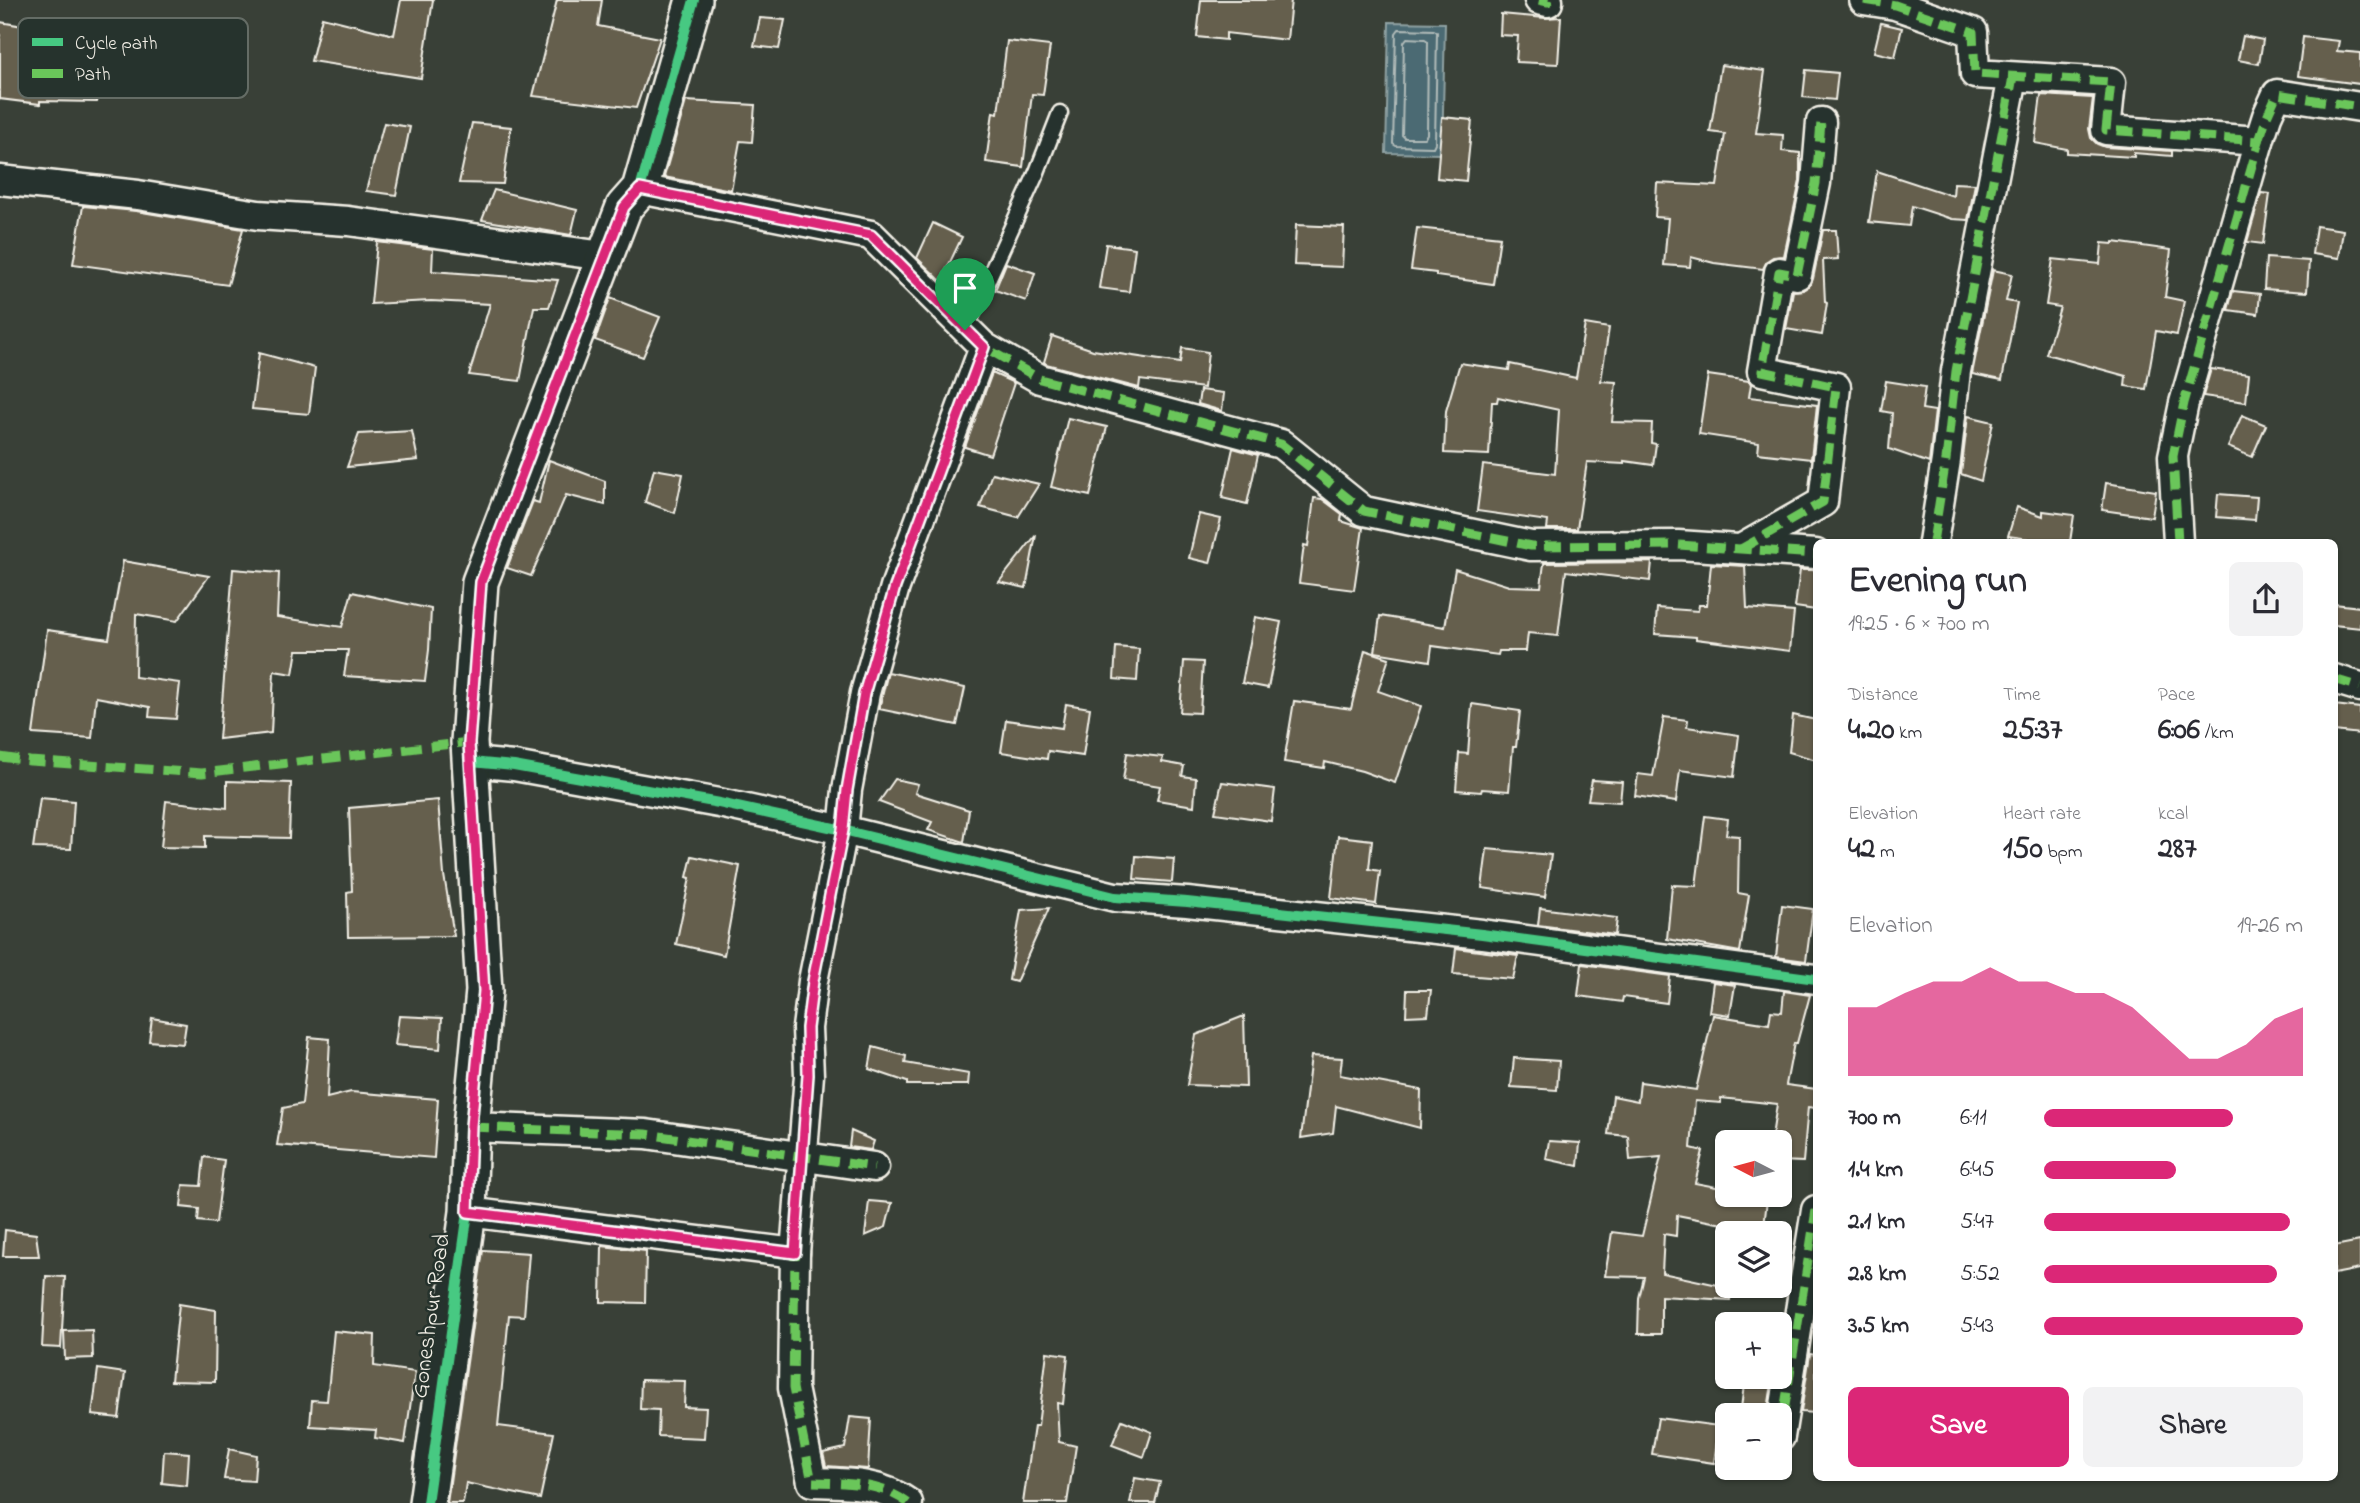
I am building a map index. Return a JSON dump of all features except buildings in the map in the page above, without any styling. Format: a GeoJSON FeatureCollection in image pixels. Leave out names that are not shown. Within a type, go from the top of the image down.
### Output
{"type":"FeatureCollection","features":[{"type":"Feature","properties":{"kind":"street","name":"Goneshpur Road"},"geometry":{"type":"LineString","coordinates":[[427,1503],[468,1212],[471,1126],[484,991],[469,743],[481,582],[604,256],[624,207],[640,189],[695,0]]}},
{"type":"Feature","properties":{"kind":"street"},"geometry":{"type":"LineString","coordinates":[[1539,0],[1548,0]]}},
{"type":"Feature","properties":{"kind":"street"},"geometry":{"type":"LineString","coordinates":[[1864,0],[1895,5],[1973,32],[1975,74],[2111,82],[2106,130],[2259,141]]}},
{"type":"Feature","properties":{"kind":"street"},"geometry":{"type":"LineString","coordinates":[[1933,539],[1956,371],[2013,77]]}},
{"type":"Feature","properties":{"kind":"street"},"geometry":{"type":"LineString","coordinates":[[2178,539],[2173,456],[2184,404],[2267,116],[2277,94],[2360,107]]}},
{"type":"Feature","properties":{"kind":"street"},"geometry":{"type":"LineString","coordinates":[[1741,549],[1823,502],[1836,387],[1762,371],[1779,272],[1797,275],[1816,183],[1821,121]]}},
{"type":"Feature","properties":{"kind":"street"},"geometry":{"type":"LineString","coordinates":[[0,180],[138,195],[258,215],[348,221],[604,256]]}},
{"type":"Feature","properties":{"kind":"street"},"geometry":{"type":"LineString","coordinates":[[640,189],[871,235],[974,338],[1040,379],[1281,444],[1364,511],[1531,546],[1678,545],[1813,554]]}},
{"type":"Feature","properties":{"kind":"street"},"geometry":{"type":"LineString","coordinates":[[908,1503],[893,1492],[855,1483],[812,1482],[793,1388],[795,1253],[804,1157],[807,1028],[813,981],[843,830],[847,790],[864,694],[974,338]]}},
{"type":"Feature","properties":{"kind":"street"},"geometry":{"type":"LineString","coordinates":[[2338,680],[2360,687]]}},
{"type":"Feature","properties":{"kind":"street"},"geometry":{"type":"LineString","coordinates":[[471,762],[514,766],[691,798],[843,830],[1115,897],[1187,902],[1482,934],[1813,979]]}},
{"type":"Feature","properties":{"kind":"street"},"geometry":{"type":"LineString","coordinates":[[471,1126],[646,1134],[874,1167]]}},
{"type":"Feature","properties":{"kind":"street"},"geometry":{"type":"LineString","coordinates":[[468,1212],[795,1253]]}},
{"type":"Feature","properties":{"kind":"street"},"geometry":{"type":"LineString","coordinates":[[1785,1403],[1813,1229]]}},
{"type":"Feature","properties":{"kind":"lane"},"geometry":{"type":"LineString","coordinates":[[974,338],[1060,113]]}},
{"type":"Feature","properties":{"kind":"water"},"geometry":{"type":"Polygon","coordinates":[[[1389,22],[1445,23],[1442,154],[1386,153],[1389,22]]]}},
{"type":"Feature","properties":{"kind":"marked path"},"geometry":{"type":"LineString","coordinates":[[1539,0],[1548,0]]}},
{"type":"Feature","properties":{"kind":"marked path"},"geometry":{"type":"LineString","coordinates":[[1864,0],[1895,5],[1973,32],[1975,74],[2111,82],[2106,130],[2259,141],[2184,403],[2173,456],[2178,539]]}},
{"type":"Feature","properties":{"kind":"marked path"},"geometry":{"type":"LineString","coordinates":[[1933,539],[1956,371],[2013,77]]}},
{"type":"Feature","properties":{"kind":"marked path"},"geometry":{"type":"LineString","coordinates":[[2259,141],[2277,94],[2360,107]]}},
{"type":"Feature","properties":{"kind":"marked path"},"geometry":{"type":"LineString","coordinates":[[1741,549],[1823,502],[1836,387],[1762,371],[1779,272],[1797,275],[1816,183],[1821,122]]}},
{"type":"Feature","properties":{"kind":"marked path"},"geometry":{"type":"LineString","coordinates":[[640,189],[871,235],[984,347],[1040,379],[1281,444],[1364,511],[1531,546],[1678,545],[1813,554]]}},
{"type":"Feature","properties":{"kind":"marked path"},"geometry":{"type":"LineString","coordinates":[[908,1503],[874,1487],[812,1482],[793,1388],[795,1253],[809,1075],[807,1028],[813,981],[843,830],[847,790],[865,693],[895,587],[984,347]]}},
{"type":"Feature","properties":{"kind":"marked path"},"geometry":{"type":"LineString","coordinates":[[2338,680],[2360,687]]}},
{"type":"Feature","properties":{"kind":"marked path"},"geometry":{"type":"LineString","coordinates":[[0,757],[202,773],[469,742]]}},
{"type":"Feature","properties":{"kind":"marked path"},"geometry":{"type":"LineString","coordinates":[[471,1127],[646,1134],[874,1167]]}},
{"type":"Feature","properties":{"kind":"marked path"},"geometry":{"type":"LineString","coordinates":[[468,1212],[795,1253]]}},
{"type":"Feature","properties":{"kind":"marked path"},"geometry":{"type":"LineString","coordinates":[[1785,1403],[1813,1229]]}},
{"type":"Feature","properties":{"kind":"cycle path"},"geometry":{"type":"LineString","coordinates":[[427,1503],[468,1212],[471,1127],[484,991],[469,742],[480,582],[624,207],[640,189],[694,0]]}},
{"type":"Feature","properties":{"kind":"cycle path"},"geometry":{"type":"LineString","coordinates":[[471,762],[514,766],[719,803],[843,830],[1115,897],[1187,902],[1482,934],[1813,979]]}},
{"type":"Feature","properties":{"kind":"route"},"geometry":{"type":"LineString","coordinates":[[640,189],[871,235],[965,330],[984,347],[895,587],[864,694],[847,790],[843,830],[813,981],[807,1028],[804,1157],[795,1253],[468,1212],[471,1126],[484,991],[469,743],[481,582],[624,207],[640,189]]}}]}
